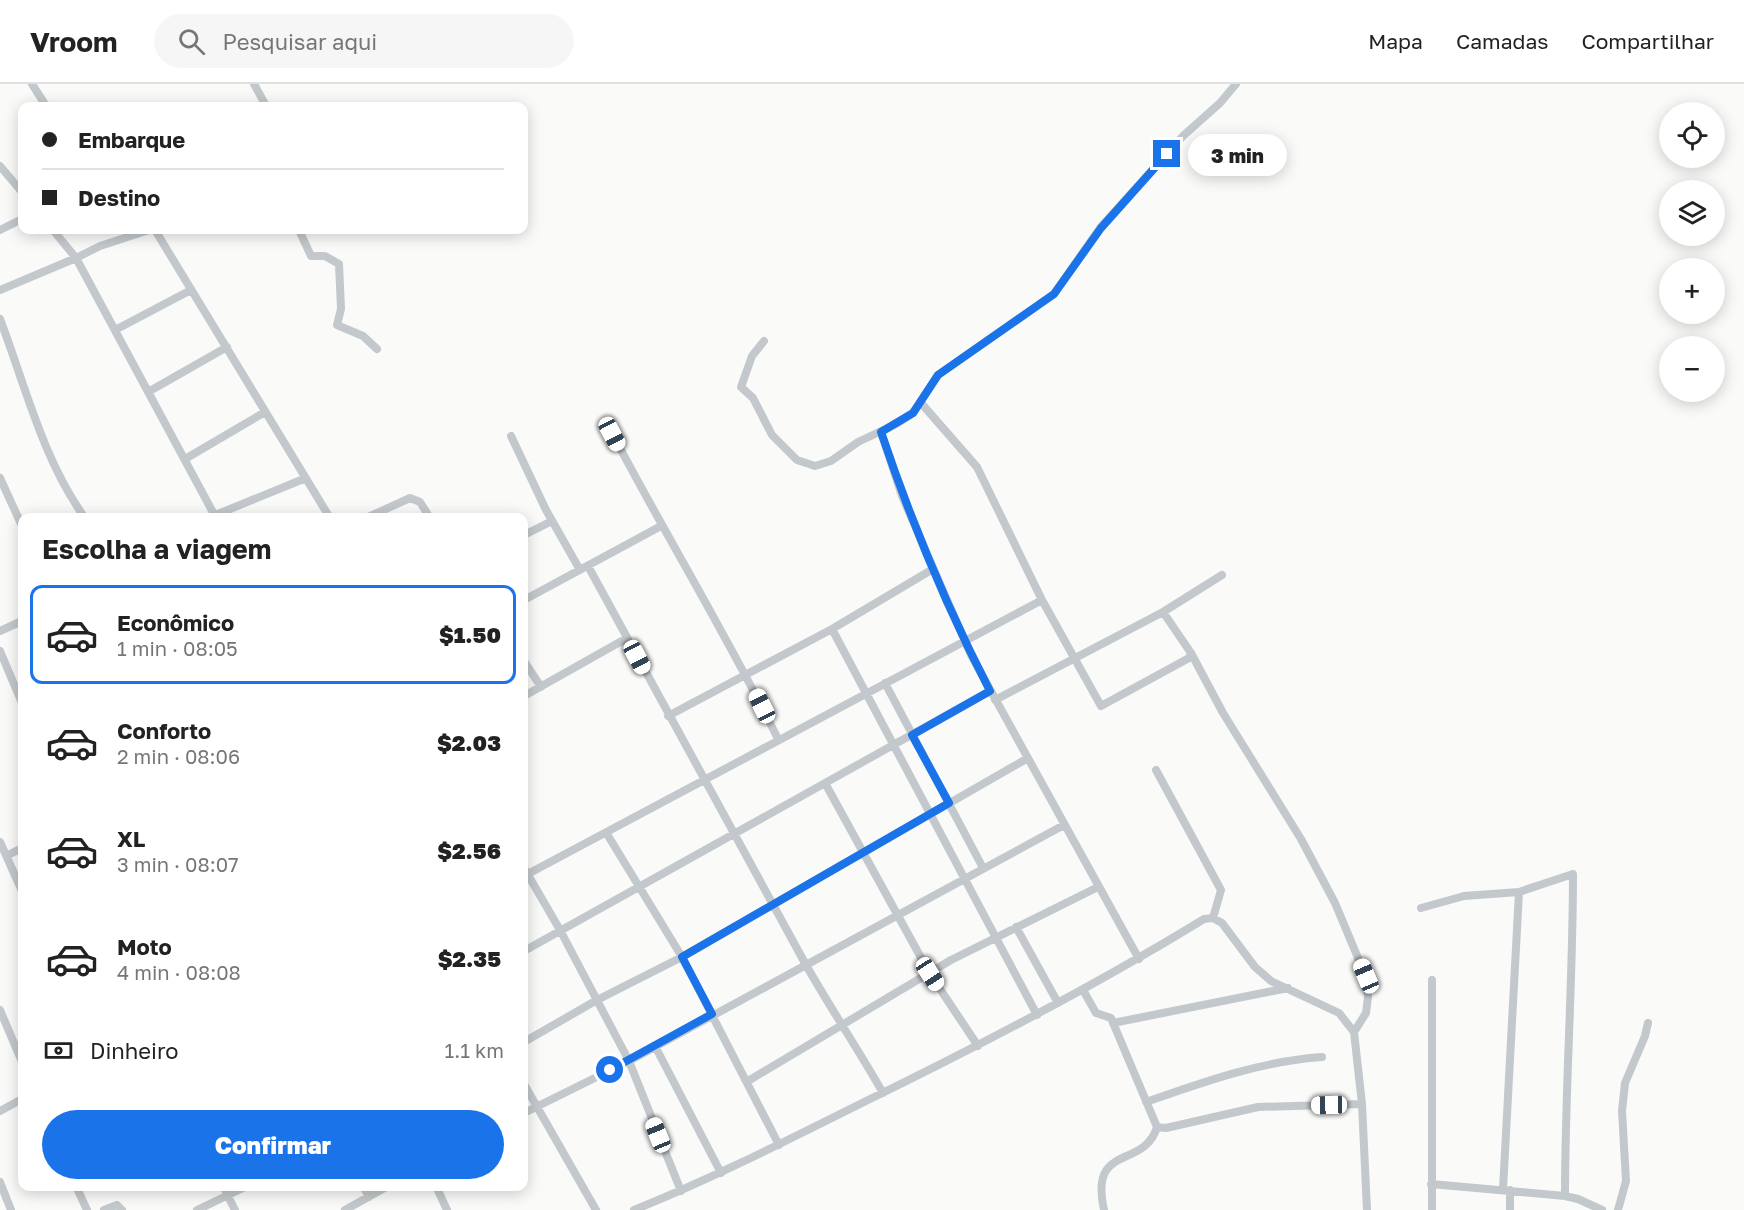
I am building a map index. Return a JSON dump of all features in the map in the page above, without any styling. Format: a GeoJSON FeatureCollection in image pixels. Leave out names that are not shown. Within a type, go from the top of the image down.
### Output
{"type":"FeatureCollection","features":[{"type":"Feature","properties":{"kind":"street"},"geometry":{"type":"LineString","coordinates":[[32,84],[43,102]]}},
{"type":"Feature","properties":{"kind":"street"},"geometry":{"type":"LineString","coordinates":[[254,84],[264,102]]}},
{"type":"Feature","properties":{"kind":"street"},"geometry":{"type":"LineString","coordinates":[[764,341],[752,356],[741,387],[753,398],[772,435],[797,460],[815,466],[831,461],[858,442],[906,418],[921,403],[938,375],[1054,294],[1101,228],[1183,136],[1220,103],[1236,84]]}},
{"type":"Feature","properties":{"kind":"street"},"geometry":{"type":"LineString","coordinates":[[0,166],[18,187]]}},
{"type":"Feature","properties":{"kind":"street"},"geometry":{"type":"LineString","coordinates":[[0,230],[18,221]]}},
{"type":"Feature","properties":{"kind":"street"},"geometry":{"type":"LineString","coordinates":[[56,234],[76,258],[185,459],[212,513]]}},
{"type":"Feature","properties":{"kind":"street"},"geometry":{"type":"LineString","coordinates":[[0,290],[100,246],[137,234]]}},
{"type":"Feature","properties":{"kind":"street"},"geometry":{"type":"LineString","coordinates":[[157,234],[327,513]]}},
{"type":"Feature","properties":{"kind":"street"},"geometry":{"type":"LineString","coordinates":[[301,234],[311,256],[325,256],[339,264],[341,309],[337,325],[363,336],[377,349]]}},
{"type":"Feature","properties":{"kind":"street"},"geometry":{"type":"LineString","coordinates":[[115,330],[191,290]]}},
{"type":"Feature","properties":{"kind":"street"},"geometry":{"type":"LineString","coordinates":[[0,319],[52,462],[68,494],[81,513]]}},
{"type":"Feature","properties":{"kind":"street"},"geometry":{"type":"LineString","coordinates":[[148,392],[226,347]]}},
{"type":"Feature","properties":{"kind":"street"},"geometry":{"type":"LineString","coordinates":[[921,403],[977,467],[1042,600],[1101,706],[1186,662],[1191,653]]}},
{"type":"Feature","properties":{"kind":"street"},"geometry":{"type":"LineString","coordinates":[[185,459],[265,412]]}},
{"type":"Feature","properties":{"kind":"street"},"geometry":{"type":"LineString","coordinates":[[881,432],[902,496],[965,642],[994,700],[1138,959]]}},
{"type":"Feature","properties":{"kind":"street"},"geometry":{"type":"LineString","coordinates":[[612,434],[661,526],[745,672],[778,739]]}},
{"type":"Feature","properties":{"kind":"street"},"geometry":{"type":"LineString","coordinates":[[511,436],[552,521],[627,638],[806,965],[882,1094]]}},
{"type":"Feature","properties":{"kind":"street"},"geometry":{"type":"LineString","coordinates":[[0,478],[18,517]]}},
{"type":"Feature","properties":{"kind":"street"},"geometry":{"type":"LineString","coordinates":[[220,513],[306,478]]}},
{"type":"Feature","properties":{"kind":"street"},"geometry":{"type":"LineString","coordinates":[[377,513],[410,498],[420,502],[427,513]]}},
{"type":"Feature","properties":{"kind":"street"},"geometry":{"type":"LineString","coordinates":[[528,533],[552,521]]}},
{"type":"Feature","properties":{"kind":"street"},"geometry":{"type":"LineString","coordinates":[[528,598],[661,526]]}},
{"type":"Feature","properties":{"kind":"street"},"geometry":{"type":"LineString","coordinates":[[668,716],[745,672],[832,628],[933,569]]}},
{"type":"Feature","properties":{"kind":"street"},"geometry":{"type":"LineString","coordinates":[[994,700],[1163,612],[1222,575]]}},
{"type":"Feature","properties":{"kind":"street"},"geometry":{"type":"LineString","coordinates":[[528,872],[607,834],[778,739],[1042,600]]}},
{"type":"Feature","properties":{"kind":"street"},"geometry":{"type":"LineString","coordinates":[[1163,612],[1191,653],[1223,713],[1301,839],[1335,903],[1366,976],[1368,997],[1366,1013],[1354,1032]]}},
{"type":"Feature","properties":{"kind":"street"},"geometry":{"type":"LineString","coordinates":[[0,631],[18,623]]}},
{"type":"Feature","properties":{"kind":"street"},"geometry":{"type":"LineString","coordinates":[[832,628],[892,746],[966,877],[1037,1015]]}},
{"type":"Feature","properties":{"kind":"street"},"geometry":{"type":"LineString","coordinates":[[528,694],[627,638]]}},
{"type":"Feature","properties":{"kind":"street"},"geometry":{"type":"LineString","coordinates":[[0,651],[18,694]]}},
{"type":"Feature","properties":{"kind":"street"},"geometry":{"type":"LineString","coordinates":[[528,667],[541,687]]}},
{"type":"Feature","properties":{"kind":"street"},"geometry":{"type":"LineString","coordinates":[[885,683],[983,868]]}},
{"type":"Feature","properties":{"kind":"street"},"geometry":{"type":"LineString","coordinates":[[528,949],[990,691]]}},
{"type":"Feature","properties":{"kind":"street"},"geometry":{"type":"LineString","coordinates":[[528,1040],[597,1000],[682,957],[1028,758]]}},
{"type":"Feature","properties":{"kind":"street"},"geometry":{"type":"LineString","coordinates":[[1156,770],[1221,890],[1213,918]]}},
{"type":"Feature","properties":{"kind":"street"},"geometry":{"type":"LineString","coordinates":[[825,783],[930,974],[978,1046]]}},
{"type":"Feature","properties":{"kind":"street"},"geometry":{"type":"LineString","coordinates":[[528,1111],[629,1061],[1064,825]]}},
{"type":"Feature","properties":{"kind":"street"},"geometry":{"type":"LineString","coordinates":[[607,834],[641,886],[682,957],[779,1144]]}},
{"type":"Feature","properties":{"kind":"street"},"geometry":{"type":"LineString","coordinates":[[0,842],[18,881]]}},
{"type":"Feature","properties":{"kind":"street"},"geometry":{"type":"LineString","coordinates":[[8,855],[18,850]]}},
{"type":"Feature","properties":{"kind":"street"},"geometry":{"type":"LineString","coordinates":[[1421,908],[1464,896],[1519,892],[1573,874],[1573,966],[1565,1091],[1565,1196]]}},
{"type":"Feature","properties":{"kind":"street"},"geometry":{"type":"LineString","coordinates":[[528,878],[560,930],[629,1061],[681,1191]]}},
{"type":"Feature","properties":{"kind":"street"},"geometry":{"type":"LineString","coordinates":[[748,1081],[930,974],[1016,927],[1098,887]]}},
{"type":"Feature","properties":{"kind":"street"},"geometry":{"type":"LineString","coordinates":[[1510,1210],[1506,1190],[1519,892]]}},
{"type":"Feature","properties":{"kind":"street"},"geometry":{"type":"LineString","coordinates":[[634,1210],[721,1173],[978,1046],[1083,990],[1204,919],[1213,918],[1222,923],[1255,967],[1271,981],[1339,1013],[1354,1032],[1362,1104],[1367,1210]]}},
{"type":"Feature","properties":{"kind":"street"},"geometry":{"type":"LineString","coordinates":[[1016,927],[1058,1003]]}},
{"type":"Feature","properties":{"kind":"street"},"geometry":{"type":"LineString","coordinates":[[1432,980],[1432,1210]]}},
{"type":"Feature","properties":{"kind":"street"},"geometry":{"type":"LineString","coordinates":[[1113,1023],[1288,988]]}},
{"type":"Feature","properties":{"kind":"street"},"geometry":{"type":"LineString","coordinates":[[1083,990],[1096,1013],[1111,1018],[1157,1127]]}},
{"type":"Feature","properties":{"kind":"street"},"geometry":{"type":"LineString","coordinates":[[0,1010],[18,1053]]}},
{"type":"Feature","properties":{"kind":"street"},"geometry":{"type":"LineString","coordinates":[[1618,1210],[1626,1181],[1622,1111],[1625,1083],[1646,1036],[1648,1023]]}},
{"type":"Feature","properties":{"kind":"street"},"geometry":{"type":"LineString","coordinates":[[655,1046],[721,1173]]}},
{"type":"Feature","properties":{"kind":"street"},"geometry":{"type":"LineString","coordinates":[[1146,1102],[1243,1071],[1322,1057]]}},
{"type":"Feature","properties":{"kind":"street"},"geometry":{"type":"LineString","coordinates":[[528,1091],[597,1210]]}},
{"type":"Feature","properties":{"kind":"street"},"geometry":{"type":"LineString","coordinates":[[0,1111],[18,1101]]}},
{"type":"Feature","properties":{"kind":"street"},"geometry":{"type":"LineString","coordinates":[[1157,1127],[1166,1128],[1258,1107],[1362,1104]]}},
{"type":"Feature","properties":{"kind":"street"},"geometry":{"type":"LineString","coordinates":[[1104,1210],[1101,1185],[1108,1166],[1117,1159],[1148,1145],[1157,1127]]}},
{"type":"Feature","properties":{"kind":"street"},"geometry":{"type":"LineString","coordinates":[[0,1182],[11,1210]]}},
{"type":"Feature","properties":{"kind":"street"},"geometry":{"type":"LineString","coordinates":[[1431,1184],[1565,1196],[1578,1198],[1602,1210]]}},
{"type":"Feature","properties":{"kind":"street"},"geometry":{"type":"LineString","coordinates":[[78,1191],[87,1210]]}},
{"type":"Feature","properties":{"kind":"street"},"geometry":{"type":"LineString","coordinates":[[226,1191],[235,1210]]}},
{"type":"Feature","properties":{"kind":"street"},"geometry":{"type":"LineString","coordinates":[[197,1210],[238,1191]]}},
{"type":"Feature","properties":{"kind":"street"},"geometry":{"type":"LineString","coordinates":[[366,1191],[369,1197]]}},
{"type":"Feature","properties":{"kind":"street"},"geometry":{"type":"LineString","coordinates":[[345,1210],[379,1191]]}},
{"type":"Feature","properties":{"kind":"street"},"geometry":{"type":"LineString","coordinates":[[438,1191],[447,1210]]}},
{"type":"Feature","properties":{"kind":"street"},"geometry":{"type":"LineString","coordinates":[[1578,1198],[1578,1210]]}},
{"type":"Feature","properties":{"kind":"street"},"geometry":{"type":"LineString","coordinates":[[104,1210],[117,1205],[122,1210]]}},
{"type":"Feature","properties":{"kind":"route"},"geometry":{"type":"LineString","coordinates":[[610,1070],[712,1014],[682,957],[949,803],[912,735],[990,691],[971,655],[902,496],[881,432],[913,413],[938,375],[964,355],[1030,313],[1054,294],[1084,249],[1167,154]]}}]}
